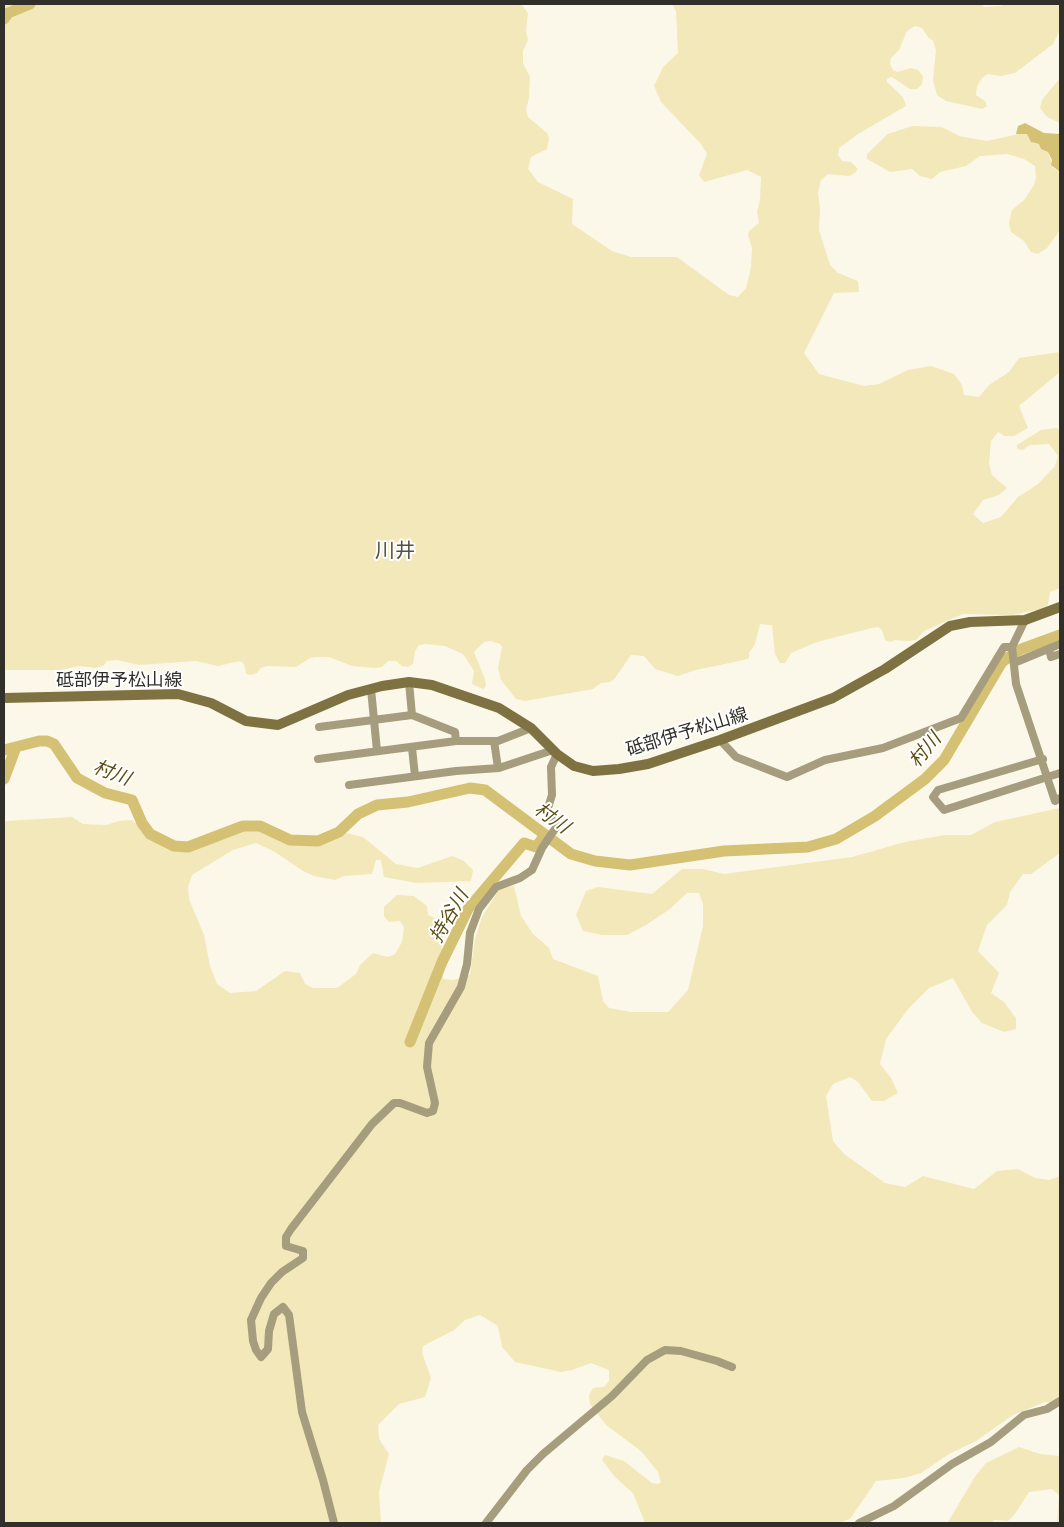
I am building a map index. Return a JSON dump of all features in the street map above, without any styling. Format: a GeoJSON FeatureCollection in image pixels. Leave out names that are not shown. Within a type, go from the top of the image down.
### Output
{"type":"FeatureCollection","features":[{"type":"Feature","properties":{"kind":"main road","name":"砥部伊予松山線"},"geometry":{"type":"LineString","coordinates":[[4,698],[178,694],[211,703],[246,721],[278,725],[348,695],[409,682],[432,685],[488,703],[531,728],[555,752],[574,766],[593,771],[619,769],[648,764],[720,740],[833,698],[885,669],[950,626],[970,622],[1025,620],[1060,607]]}},
{"type":"Feature","properties":{"kind":"street"},"geometry":{"type":"LineString","coordinates":[[1025,620],[1012,647],[1016,684],[1043,759],[1055,801],[1060,798]]}},
{"type":"Feature","properties":{"kind":"street"},"geometry":{"type":"LineString","coordinates":[[1014,661],[1060,644]]}},
{"type":"Feature","properties":{"kind":"street"},"geometry":{"type":"LineString","coordinates":[[720,740],[736,757],[787,777],[825,760],[883,748],[961,718],[1004,647],[1012,647]]}},
{"type":"Feature","properties":{"kind":"street"},"geometry":{"type":"LineString","coordinates":[[1048,649],[1051,657],[1060,654]]}},
{"type":"Feature","properties":{"kind":"street"},"geometry":{"type":"LineString","coordinates":[[409,682],[412,715]]}},
{"type":"Feature","properties":{"kind":"street"},"geometry":{"type":"LineString","coordinates":[[371,689],[377,751]]}},
{"type":"Feature","properties":{"kind":"street"},"geometry":{"type":"LineString","coordinates":[[319,727],[412,715],[455,732],[456,741]]}},
{"type":"Feature","properties":{"kind":"street"},"geometry":{"type":"LineString","coordinates":[[318,760],[456,741],[494,741],[531,728]]}},
{"type":"Feature","properties":{"kind":"street"},"geometry":{"type":"LineString","coordinates":[[494,741],[498,768]]}},
{"type":"Feature","properties":{"kind":"street"},"geometry":{"type":"LineString","coordinates":[[412,748],[415,776]]}},
{"type":"Feature","properties":{"kind":"street"},"geometry":{"type":"LineString","coordinates":[[349,785],[498,768],[555,752]]}},
{"type":"Feature","properties":{"kind":"street"},"geometry":{"type":"LineString","coordinates":[[334,1523],[302,1412],[289,1315],[283,1307],[274,1314],[269,1331],[268,1349],[261,1357],[254,1346],[251,1320],[261,1298],[272,1283],[282,1272],[303,1258],[303,1251],[286,1246],[286,1237],[372,1124],[394,1103],[400,1103],[427,1113],[433,1111],[435,1103],[427,1067],[429,1043],[462,986],[467,964],[470,933],[479,909],[496,887],[520,878],[532,870],[542,848],[557,826],[547,812],[552,795],[551,767],[555,752]]}},
{"type":"Feature","properties":{"kind":"street"},"geometry":{"type":"LineString","coordinates":[[1043,759],[938,790],[933,797],[944,810],[1049,778],[1060,772]]}},
{"type":"Feature","properties":{"kind":"street"},"geometry":{"type":"LineString","coordinates":[[486,1523],[527,1470],[543,1454],[612,1396],[647,1360],[665,1350],[681,1351],[732,1367]]}},
{"type":"Feature","properties":{"kind":"street"},"geometry":{"type":"LineString","coordinates":[[859,1523],[894,1506],[952,1464],[991,1442],[1024,1415],[1047,1409],[1060,1401]]}},
{"type":"Feature","properties":{"kind":"shaded area"},"geometry":{"type":"Polygon","coordinates":[[[4,4],[521,4],[528,13],[526,31],[528,40],[523,51],[523,63],[530,77],[529,98],[526,110],[528,117],[547,133],[549,138],[547,149],[531,157],[528,169],[538,182],[573,199],[572,224],[612,251],[631,257],[677,257],[729,295],[738,297],[746,288],[751,267],[752,248],[748,235],[749,231],[759,223],[757,212],[760,200],[761,177],[747,170],[704,182],[699,175],[707,154],[701,144],[661,102],[654,86],[663,67],[678,53],[676,11],[672,4],[982,4],[984,7],[1001,6],[1004,4],[1060,4],[1060,30],[1053,44],[1015,73],[1001,76],[988,74],[982,78],[977,86],[976,95],[985,101],[987,106],[982,109],[946,101],[937,95],[933,80],[936,50],[933,41],[922,28],[915,26],[907,31],[899,50],[891,58],[890,64],[893,70],[897,72],[911,68],[918,70],[923,76],[922,84],[917,89],[910,89],[891,77],[887,79],[887,82],[903,97],[906,106],[858,134],[839,148],[838,155],[842,161],[851,162],[858,169],[855,173],[849,176],[828,174],[821,180],[818,192],[820,209],[819,230],[830,265],[838,273],[858,281],[859,292],[834,293],[804,353],[819,374],[864,386],[879,384],[908,370],[931,366],[954,374],[962,385],[964,395],[979,397],[989,385],[1009,372],[1019,358],[1060,352],[1060,372],[1019,406],[1028,428],[1014,436],[1005,436],[998,432],[991,441],[989,463],[992,475],[1007,488],[999,495],[983,500],[973,514],[983,523],[1001,517],[1018,497],[1038,484],[1055,466],[1058,456],[1049,444],[1030,445],[1023,450],[1017,449],[1017,445],[1041,430],[1057,428],[1060,431],[1060,588],[1050,592],[1048,605],[1040,609],[1013,615],[963,614],[924,631],[916,640],[908,641],[895,640],[890,642],[885,640],[882,630],[878,627],[872,628],[817,642],[791,653],[785,663],[780,663],[775,654],[772,625],[760,624],[755,644],[749,653],[749,658],[744,660],[696,670],[678,676],[655,669],[644,656],[631,655],[610,682],[601,683],[593,689],[525,701],[516,699],[501,680],[498,668],[502,647],[500,644],[491,641],[484,642],[474,652],[485,679],[486,686],[483,689],[472,684],[474,671],[463,654],[445,646],[425,644],[419,645],[415,651],[413,664],[408,667],[402,666],[396,661],[388,661],[382,667],[376,668],[352,666],[329,657],[316,657],[310,658],[296,667],[267,666],[261,668],[257,673],[250,675],[246,674],[244,664],[240,661],[218,666],[196,661],[139,665],[117,660],[107,661],[103,666],[96,668],[79,666],[61,670],[4,670],[4,4]]]}},
{"type":"Feature","properties":{"kind":"shaded area"},"geometry":{"type":"Polygon","coordinates":[[[1060,78],[1060,123],[1047,117],[1040,108],[1042,100],[1060,78]]]}},
{"type":"Feature","properties":{"kind":"shaded area"},"geometry":{"type":"Polygon","coordinates":[[[1025,123],[1044,133],[1060,134],[1060,172],[1051,165],[1052,160],[1048,152],[1041,149],[1039,144],[1031,142],[1027,134],[1016,134],[1018,126],[1025,123]]]}},
{"type":"Feature","properties":{"kind":"shaded area"},"geometry":{"type":"Polygon","coordinates":[[[912,126],[942,127],[959,136],[987,141],[1023,133],[1027,134],[1033,143],[1039,144],[1048,152],[1053,168],[1060,172],[1060,230],[1047,248],[1038,254],[1031,252],[1024,241],[1011,232],[1009,223],[1012,210],[1024,200],[1034,185],[1036,178],[1035,166],[1024,159],[1007,154],[980,156],[966,166],[940,172],[932,179],[920,176],[912,169],[890,172],[867,159],[867,154],[888,134],[912,126]]]}},
{"type":"Feature","properties":{"kind":"shaded area"},"geometry":{"type":"Polygon","coordinates":[[[1060,808],[1060,853],[1031,874],[1023,874],[1010,892],[1007,905],[987,925],[978,951],[999,973],[991,993],[1004,1002],[1016,1018],[1016,1029],[1004,1032],[982,1023],[972,1012],[953,978],[929,988],[908,1009],[886,1039],[880,1064],[891,1078],[898,1093],[884,1101],[872,1101],[858,1082],[850,1077],[833,1084],[826,1096],[833,1141],[844,1154],[885,1183],[905,1187],[923,1176],[974,1189],[997,1171],[1018,1169],[1035,1178],[1049,1180],[1060,1176],[1060,1404],[1045,1402],[1013,1415],[976,1441],[949,1454],[921,1473],[904,1478],[876,1481],[850,1519],[839,1523],[645,1523],[633,1493],[615,1477],[602,1460],[605,1455],[624,1461],[652,1483],[658,1484],[661,1482],[658,1472],[641,1451],[606,1425],[590,1404],[589,1395],[593,1388],[604,1387],[609,1381],[609,1370],[591,1363],[561,1372],[515,1362],[502,1347],[498,1326],[480,1315],[465,1320],[454,1330],[423,1346],[422,1353],[431,1378],[425,1397],[399,1404],[378,1425],[379,1439],[389,1454],[379,1492],[381,1523],[4,1523],[4,823],[6,821],[72,817],[83,824],[106,825],[131,820],[139,825],[148,839],[172,850],[187,852],[245,829],[262,830],[287,842],[325,843],[346,833],[363,837],[396,864],[418,868],[452,856],[464,861],[473,870],[471,881],[416,883],[384,877],[381,860],[376,860],[372,874],[344,876],[335,880],[314,876],[303,871],[275,852],[256,843],[233,850],[192,875],[188,887],[189,899],[204,935],[210,966],[217,984],[230,993],[256,991],[285,971],[300,973],[305,984],[313,988],[337,988],[356,974],[360,965],[373,953],[388,957],[395,954],[402,942],[404,927],[400,921],[389,922],[384,916],[384,907],[397,895],[414,896],[427,906],[428,915],[439,920],[445,929],[442,943],[443,979],[454,980],[470,975],[475,939],[482,917],[500,888],[514,886],[521,916],[533,934],[549,948],[553,959],[598,976],[603,1001],[609,1008],[631,1012],[668,1012],[688,990],[703,926],[703,904],[699,893],[687,893],[670,909],[627,935],[602,935],[583,931],[576,915],[586,891],[598,887],[652,894],[682,869],[703,869],[724,874],[852,857],[905,842],[945,835],[971,835],[995,822],[1060,808]]]}},
{"type":"Feature","properties":{"kind":"shaded area"},"geometry":{"type":"Polygon","coordinates":[[[1019,1447],[1040,1454],[1060,1456],[1060,1523],[1057,1523],[1059,1495],[1052,1489],[1029,1492],[1015,1514],[1008,1521],[944,1523],[948,1522],[974,1478],[986,1463],[1019,1447]]]}},
{"type":"Feature","properties":{"kind":"waterway"},"geometry":{"type":"LineString","coordinates":[[4,19],[8,13],[30,4]]}},
{"type":"Feature","properties":{"kind":"waterway","name":"村川"},"geometry":{"type":"LineString","coordinates":[[4,750],[39,741],[47,741],[54,744],[77,778],[105,793],[132,800],[142,823],[150,834],[174,846],[188,847],[243,826],[260,826],[290,840],[318,841],[339,832],[358,814],[377,805],[408,802],[470,788],[485,790],[571,854],[595,861],[630,865],[724,851],[808,847],[836,839],[875,816],[925,779],[944,760],[1002,662],[1019,650],[1060,635]]}},
{"type":"Feature","properties":{"kind":"waterway"},"geometry":{"type":"LineString","coordinates":[[4,779],[16,747]]}},
{"type":"Feature","properties":{"kind":"waterway","name":"持谷川"},"geometry":{"type":"LineString","coordinates":[[410,1042],[442,962],[468,909],[524,843],[536,847],[545,835]]}},
{"type":"Feature","properties":{"kind":"district","name":"川井"},"geometry":{"type":"Point","coordinates":[395,551]}}]}
